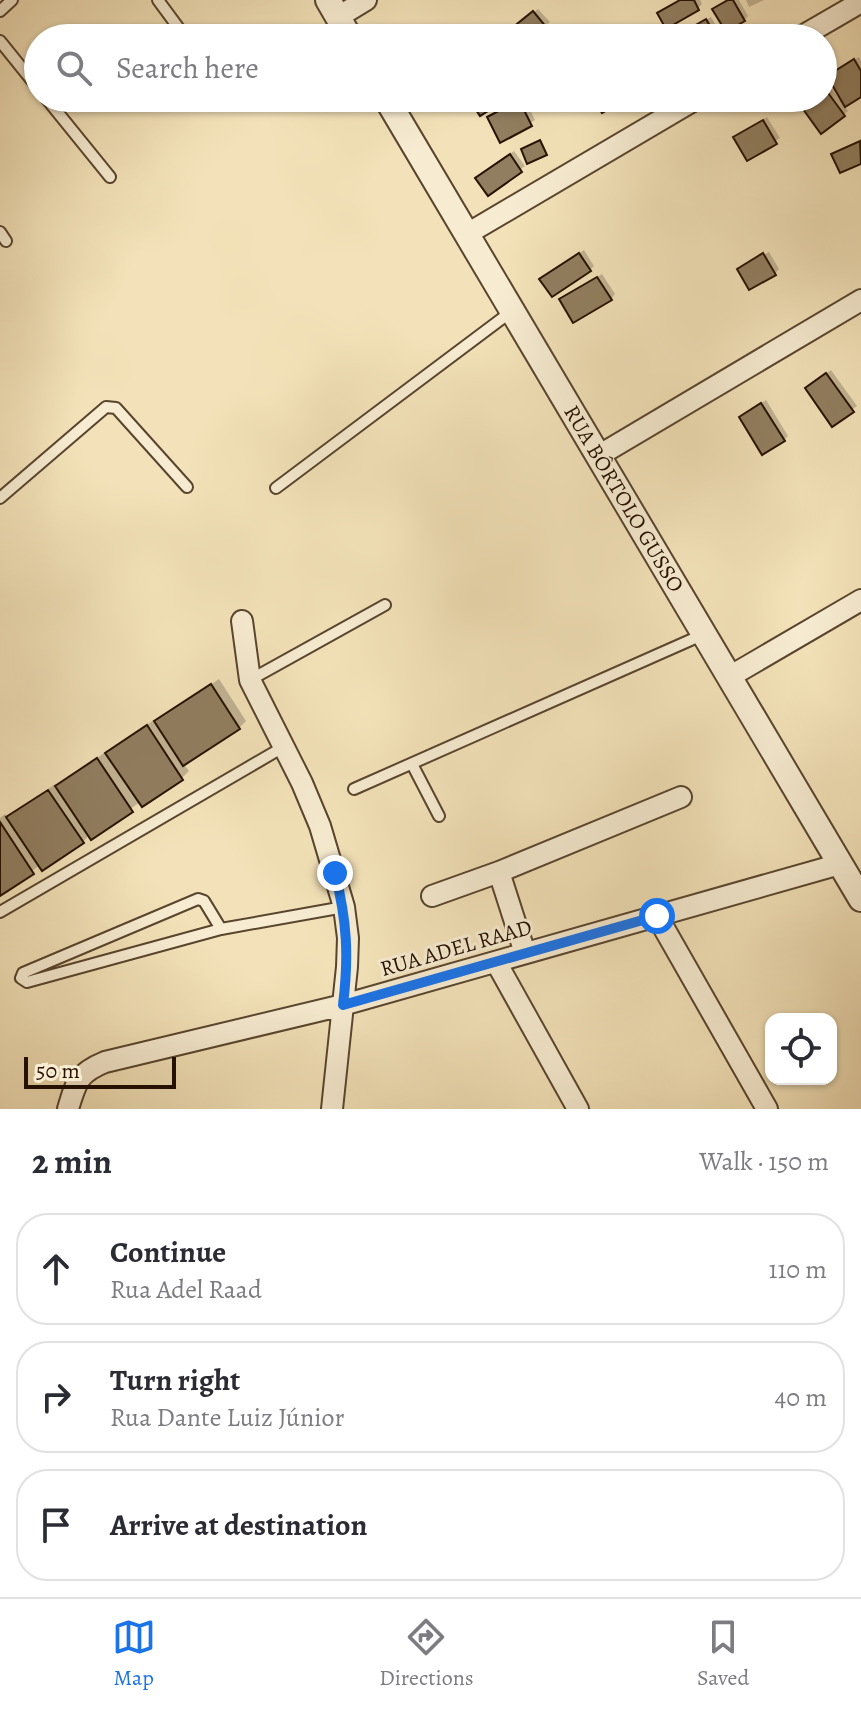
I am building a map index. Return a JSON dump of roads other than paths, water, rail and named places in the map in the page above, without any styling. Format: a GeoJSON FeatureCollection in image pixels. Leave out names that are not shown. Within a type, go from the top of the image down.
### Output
{"type":"FeatureCollection","features":[{"type":"Feature","properties":{"kind":"street"},"geometry":{"type":"LineString","coordinates":[[333,8],[366,0]]}},
{"type":"Feature","properties":{"kind":"street"},"geometry":{"type":"LineString","coordinates":[[823,24],[861,2]]}},
{"type":"Feature","properties":{"kind":"street","name":"RUA BÔRTOLO GUSSO"},"geometry":{"type":"LineString","coordinates":[[394,112],[861,899]]}},
{"type":"Feature","properties":{"kind":"street"},"geometry":{"type":"LineString","coordinates":[[467,234],[674,112]]}},
{"type":"Feature","properties":{"kind":"street"},"geometry":{"type":"LineString","coordinates":[[598,456],[861,300]]}},
{"type":"Feature","properties":{"kind":"street"},"geometry":{"type":"LineString","coordinates":[[729,677],[861,600]]}},
{"type":"Feature","properties":{"kind":"street"},"geometry":{"type":"LineString","coordinates":[[242,621],[250,680],[285,746],[320,826],[344,907],[348,938],[332,1109]]}},
{"type":"Feature","properties":{"kind":"street"},"geometry":{"type":"LineString","coordinates":[[432,896],[499,872],[681,797]]}},
{"type":"Feature","properties":{"kind":"street","name":"RUA ADEL RAAD"},"geometry":{"type":"LineString","coordinates":[[68,1109],[74,1089],[84,1073],[105,1062],[343,1005],[840,864]]}},
{"type":"Feature","properties":{"kind":"street"},"geometry":{"type":"LineString","coordinates":[[499,872],[525,953]]}},
{"type":"Feature","properties":{"kind":"street"},"geometry":{"type":"LineString","coordinates":[[657,916],[767,1109]]}},
{"type":"Feature","properties":{"kind":"street"},"geometry":{"type":"LineString","coordinates":[[496,962],[578,1109]]}},
{"type":"Feature","properties":{"kind":"lane"},"geometry":{"type":"LineString","coordinates":[[0,11],[12,0]]}},
{"type":"Feature","properties":{"kind":"lane"},"geometry":{"type":"LineString","coordinates":[[158,0],[176,24]]}},
{"type":"Feature","properties":{"kind":"lane"},"geometry":{"type":"LineString","coordinates":[[0,41],[24,71]]}},
{"type":"Feature","properties":{"kind":"lane"},"geometry":{"type":"LineString","coordinates":[[57,112],[110,177]]}},
{"type":"Feature","properties":{"kind":"lane"},"geometry":{"type":"LineString","coordinates":[[276,488],[512,311]]}},
{"type":"Feature","properties":{"kind":"lane"},"geometry":{"type":"LineString","coordinates":[[0,498],[106,407],[116,408],[187,487]]}},
{"type":"Feature","properties":{"kind":"lane"},"geometry":{"type":"LineString","coordinates":[[250,680],[385,605]]}},
{"type":"Feature","properties":{"kind":"lane"},"geometry":{"type":"LineString","coordinates":[[354,789],[704,634]]}},
{"type":"Feature","properties":{"kind":"lane"},"geometry":{"type":"LineString","coordinates":[[0,912],[285,746]]}},
{"type":"Feature","properties":{"kind":"lane"},"geometry":{"type":"LineString","coordinates":[[412,764],[439,816]]}},
{"type":"Feature","properties":{"kind":"lane"},"geometry":{"type":"LineString","coordinates":[[221,929],[204,901],[198,899],[23,973],[21,978],[27,982],[221,929],[344,907]]}}]}
